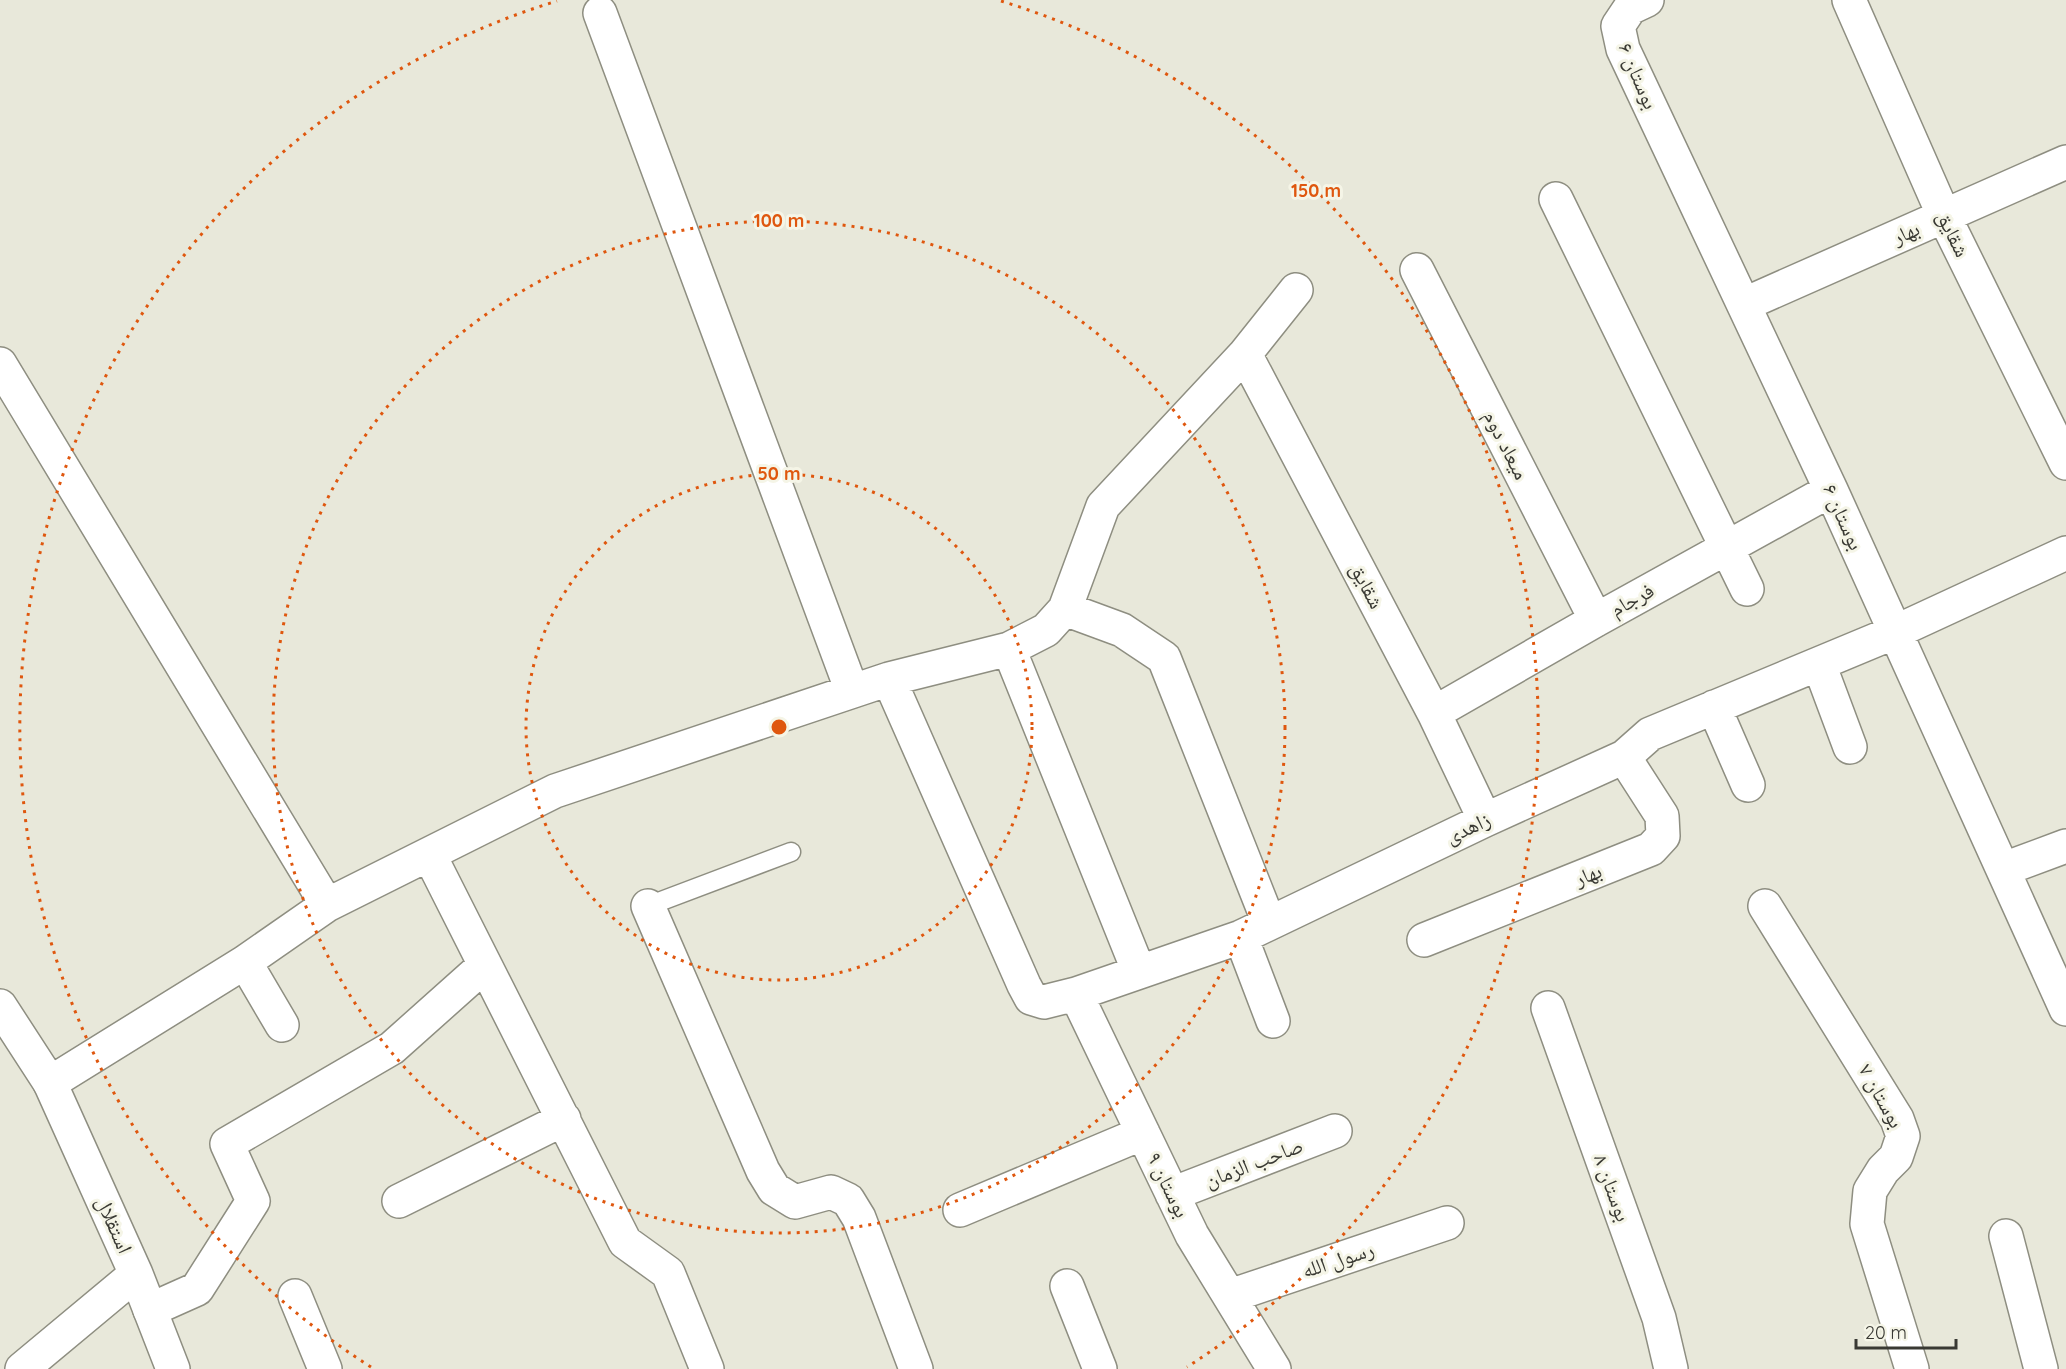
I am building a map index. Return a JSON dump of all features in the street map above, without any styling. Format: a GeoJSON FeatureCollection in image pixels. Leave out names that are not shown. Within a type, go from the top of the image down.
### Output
{"type":"FeatureCollection","features":[{"type":"Feature","properties":{"kind":"street","name":"بوستان ۶"},"geometry":{"type":"LineString","coordinates":[[1647,0],[1630,8],[1618,26],[1623,49],[1831,490],[2066,1009]]}},
{"type":"Feature","properties":{"kind":"street","name":"شقایق"},"geometry":{"type":"LineString","coordinates":[[1849,0],[1944,216],[2066,463]]}},
{"type":"Feature","properties":{"kind":"street"},"geometry":{"type":"LineString","coordinates":[[600,13],[852,691]]}},
{"type":"Feature","properties":{"kind":"street","name":"بهار"},"geometry":{"type":"LineString","coordinates":[[1745,304],[2066,162]]}},
{"type":"Feature","properties":{"kind":"street"},"geometry":{"type":"LineString","coordinates":[[1557,199],[1747,589]]}},
{"type":"Feature","properties":{"kind":"street","name":"میعاد دوم"},"geometry":{"type":"LineString","coordinates":[[1417,270],[1596,620]]}},
{"type":"Feature","properties":{"kind":"street"},"geometry":{"type":"LineString","coordinates":[[50,1083],[245,962],[327,905],[555,791],[889,679],[1009,649],[1046,630],[1065,609],[1103,506],[1245,354],[1296,290]]}},
{"type":"Feature","properties":{"kind":"street","name":"شقایق"},"geometry":{"type":"LineString","coordinates":[[1245,354],[1434,712],[1485,820]]}},
{"type":"Feature","properties":{"kind":"street"},"geometry":{"type":"LineString","coordinates":[[0,364],[327,905]]}},
{"type":"Feature","properties":{"kind":"street","name":"فرجام"},"geometry":{"type":"LineString","coordinates":[[1434,712],[1831,490]]}},
{"type":"Feature","properties":{"kind":"street","name":"زاهدی"},"geometry":{"type":"LineString","coordinates":[[889,679],[1031,998],[1044,1002],[1076,994],[1255,930],[1485,820],[1624,757],[1650,734],[1895,632],[2066,553]]}},
{"type":"Feature","properties":{"kind":"street"},"geometry":{"type":"LineString","coordinates":[[1065,609],[1122,630],[1164,658],[1255,930],[1273,1021]]}},
{"type":"Feature","properties":{"kind":"street"},"geometry":{"type":"LineString","coordinates":[[1009,649],[1138,972]]}},
{"type":"Feature","properties":{"kind":"street"},"geometry":{"type":"LineString","coordinates":[[1819,664],[1850,747]]}},
{"type":"Feature","properties":{"kind":"street"},"geometry":{"type":"LineString","coordinates":[[1714,707],[1748,785]]}},
{"type":"Feature","properties":{"kind":"street","name":"بهار"},"geometry":{"type":"LineString","coordinates":[[1424,940],[1651,849],[1663,836],[1662,816],[1624,757]]}},
{"type":"Feature","properties":{"kind":"street"},"geometry":{"type":"LineString","coordinates":[[2004,869],[2066,846]]}},
{"type":"Feature","properties":{"kind":"street"},"geometry":{"type":"LineString","coordinates":[[429,854],[626,1242],[668,1273],[707,1369]]}},
{"type":"Feature","properties":{"kind":"street"},"geometry":{"type":"LineString","coordinates":[[648,906],[768,1180],[774,1189],[795,1202],[831,1192],[849,1200],[859,1218],[916,1369]]}},
{"type":"Feature","properties":{"kind":"street","name":"بوستان ۷"},"geometry":{"type":"LineString","coordinates":[[1765,906],[1897,1119],[1903,1136],[1896,1157],[1883,1170],[1870,1191],[1867,1224],[1912,1369]]}},
{"type":"Feature","properties":{"kind":"street"},"geometry":{"type":"LineString","coordinates":[[245,962],[282,1025]]}},
{"type":"Feature","properties":{"kind":"street"},"geometry":{"type":"LineString","coordinates":[[150,1310],[197,1289],[253,1201],[226,1144],[392,1048],[485,965]]}},
{"type":"Feature","properties":{"kind":"street","name":"بوستان ۹"},"geometry":{"type":"LineString","coordinates":[[1076,994],[1192,1234],[1274,1369]]}},
{"type":"Feature","properties":{"kind":"street","name":"استقلال"},"geometry":{"type":"LineString","coordinates":[[0,1006],[50,1083],[136,1274],[173,1369]]}},
{"type":"Feature","properties":{"kind":"street","name":"بوستان ۸"},"geometry":{"type":"LineString","coordinates":[[1548,1008],[1659,1318],[1671,1369]]}},
{"type":"Feature","properties":{"kind":"street"},"geometry":{"type":"LineString","coordinates":[[399,1201],[564,1119]]}},
{"type":"Feature","properties":{"kind":"street","name":"صاحب الزمان"},"geometry":{"type":"LineString","coordinates":[[1173,1194],[1335,1131]]}},
{"type":"Feature","properties":{"kind":"street"},"geometry":{"type":"LineString","coordinates":[[960,1210],[1143,1133]]}},
{"type":"Feature","properties":{"kind":"street","name":"رسول الله"},"geometry":{"type":"LineString","coordinates":[[1230,1296],[1447,1223]]}},
{"type":"Feature","properties":{"kind":"street"},"geometry":{"type":"LineString","coordinates":[[2006,1236],[2041,1369]]}},
{"type":"Feature","properties":{"kind":"street"},"geometry":{"type":"LineString","coordinates":[[22,1369],[136,1274]]}},
{"type":"Feature","properties":{"kind":"street"},"geometry":{"type":"LineString","coordinates":[[1067,1286],[1100,1369]]}},
{"type":"Feature","properties":{"kind":"street"},"geometry":{"type":"LineString","coordinates":[[295,1296],[325,1369]]}},
{"type":"Feature","properties":{"kind":"lane"},"geometry":{"type":"LineString","coordinates":[[648,906],[791,852]]}}]}
